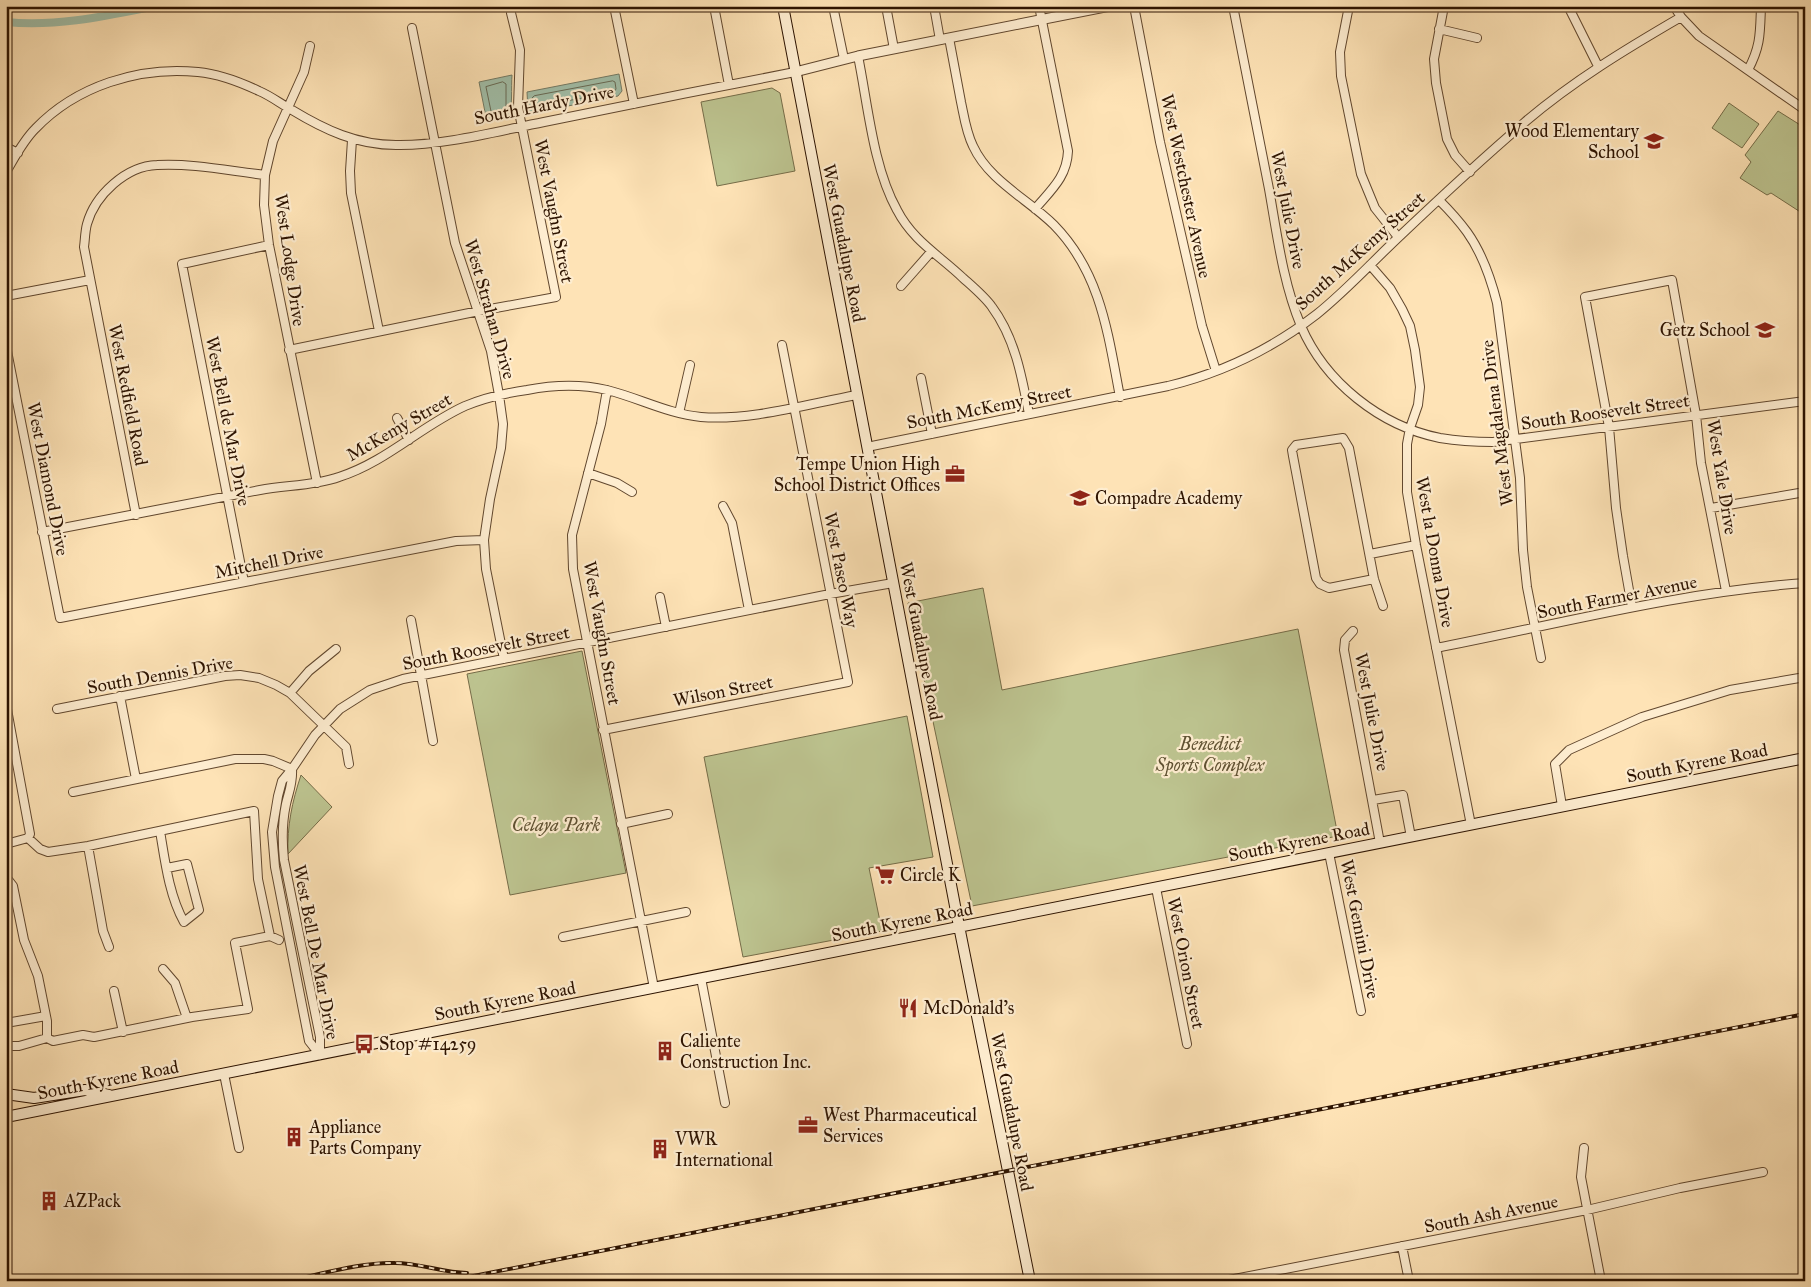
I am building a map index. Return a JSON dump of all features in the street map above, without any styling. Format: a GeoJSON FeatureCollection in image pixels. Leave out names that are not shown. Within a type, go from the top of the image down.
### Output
{"type":"FeatureCollection","features":[{"type":"Feature","properties":{"kind":"main road","name":"West Guadalupe Road"},"geometry":{"type":"LineString","coordinates":[[786,7],[795,72],[959,928],[1030,1281]]}},
{"type":"Feature","properties":{"kind":"main road","name":"South Kyrene Road"},"geometry":{"type":"LineString","coordinates":[[6,1117],[1805,758]]}},
{"type":"Feature","properties":{"kind":"main road"},"geometry":{"type":"LineString","coordinates":[[6,1094],[34,1098],[85,1090],[115,1096]]}},
{"type":"Feature","properties":{"kind":"street"},"geometry":{"type":"LineString","coordinates":[[614,6],[634,104]]}},
{"type":"Feature","properties":{"kind":"street"},"geometry":{"type":"LineString","coordinates":[[714,6],[729,85]]}},
{"type":"Feature","properties":{"kind":"street"},"geometry":{"type":"LineString","coordinates":[[833,6],[844,59]]}},
{"type":"Feature","properties":{"kind":"street"},"geometry":{"type":"LineString","coordinates":[[886,6],[894,49]]}},
{"type":"Feature","properties":{"kind":"street"},"geometry":{"type":"LineString","coordinates":[[934,6],[973,147],[985,166],[1000,181],[1054,225],[1073,248],[1094,284],[1105,322],[1120,397]]}},
{"type":"Feature","properties":{"kind":"street"},"geometry":{"type":"LineString","coordinates":[[1035,210],[1063,175],[1068,165],[1068,151],[1041,20],[1040,6]]}},
{"type":"Feature","properties":{"kind":"street","name":"South Hardy Drive"},"geometry":{"type":"LineString","coordinates":[[18,152],[34,130],[53,112],[84,91],[114,80],[160,71],[199,72],[230,78],[262,92],[305,118],[352,140],[396,145],[434,142],[522,126],[795,72],[858,56],[1110,6]]}},
{"type":"Feature","properties":{"kind":"street","name":"West Westchester Avenue"},"geometry":{"type":"LineString","coordinates":[[1134,6],[1162,151],[1202,326],[1216,371]]}},
{"type":"Feature","properties":{"kind":"street","name":"West Julie Drive"},"geometry":{"type":"LineString","coordinates":[[1233,6],[1286,279],[1300,325],[1316,354],[1337,381],[1383,417],[1410,428]]}},
{"type":"Feature","properties":{"kind":"street"},"geometry":{"type":"LineString","coordinates":[[1349,6],[1340,52],[1340,68],[1351,125],[1362,174],[1375,208],[1398,237]]}},
{"type":"Feature","properties":{"kind":"street"},"geometry":{"type":"LineString","coordinates":[[1444,6],[1434,59],[1436,83],[1447,139],[1455,155],[1470,172]]}},
{"type":"Feature","properties":{"kind":"street"},"geometry":{"type":"LineString","coordinates":[[1568,6],[1598,66]]}},
{"type":"Feature","properties":{"kind":"street"},"geometry":{"type":"LineString","coordinates":[[1674,6],[1681,17],[1699,36],[1805,110]]}},
{"type":"Feature","properties":{"kind":"street"},"geometry":{"type":"LineString","coordinates":[[1748,70],[1757,53],[1760,6]]}},
{"type":"Feature","properties":{"kind":"street","name":"West Vaughn Street"},"geometry":{"type":"LineString","coordinates":[[479,311],[556,297],[518,107],[520,50],[511,13]]}},
{"type":"Feature","properties":{"kind":"street","name":"South McKemy Street"},"geometry":{"type":"LineString","coordinates":[[867,447],[1183,383],[1216,371],[1258,352],[1317,314],[1525,121],[1598,66],[1681,17]]}},
{"type":"Feature","properties":{"kind":"street","name":"West Strahan Drive"},"geometry":{"type":"LineString","coordinates":[[412,28],[455,243],[491,351],[500,395],[503,424],[501,448],[490,499],[484,540],[486,569],[504,659]]}},
{"type":"Feature","properties":{"kind":"street"},"geometry":{"type":"LineString","coordinates":[[1439,29],[1477,38]]}},
{"type":"Feature","properties":{"kind":"street","name":"West Lodge Drive"},"geometry":{"type":"LineString","coordinates":[[310,46],[304,72],[273,141],[265,175],[264,205],[269,245],[316,484]]}},
{"type":"Feature","properties":{"kind":"street"},"geometry":{"type":"LineString","coordinates":[[858,56],[879,163],[887,189],[897,211],[910,231],[930,252],[962,277],[992,307],[1010,338],[1020,371],[1029,414]]}},
{"type":"Feature","properties":{"kind":"street"},"geometry":{"type":"LineString","coordinates":[[352,140],[351,193],[379,331]]}},
{"type":"Feature","properties":{"kind":"street"},"geometry":{"type":"LineString","coordinates":[[6,147],[18,152],[6,172]]}},
{"type":"Feature","properties":{"kind":"street","name":"West Redfield Road"},"geometry":{"type":"LineString","coordinates":[[136,515],[84,247],[87,224],[96,204],[113,183],[133,171],[155,165],[188,166],[265,175]]}},
{"type":"Feature","properties":{"kind":"street","name":"West Magdalena Drive"},"geometry":{"type":"LineString","coordinates":[[1439,200],[1468,232],[1491,280],[1497,303],[1521,486],[1527,587],[1540,658]]}},
{"type":"Feature","properties":{"kind":"street","name":"West Bell de Mar Drive"},"geometry":{"type":"LineString","coordinates":[[244,582],[182,264],[269,245]]}},
{"type":"Feature","properties":{"kind":"street"},"geometry":{"type":"LineString","coordinates":[[901,286],[930,252]]}},
{"type":"Feature","properties":{"kind":"street","name":"West la Donna Drive"},"geometry":{"type":"LineString","coordinates":[[1370,265],[1390,288],[1402,309],[1410,326],[1415,350],[1420,387],[1418,405],[1410,428],[1406,456],[1407,492],[1471,825]]}},
{"type":"Feature","properties":{"kind":"street"},"geometry":{"type":"LineString","coordinates":[[6,296],[90,280]]}},
{"type":"Feature","properties":{"kind":"street","name":"West Yale Drive"},"geometry":{"type":"LineString","coordinates":[[1609,427],[1585,297],[1672,280],[1696,415],[1701,463],[1726,591]]}},
{"type":"Feature","properties":{"kind":"street"},"geometry":{"type":"LineString","coordinates":[[289,350],[479,311]]}},
{"type":"Feature","properties":{"kind":"street","name":"West Paseo Way"},"geometry":{"type":"LineString","coordinates":[[782,345],[848,682]]}},
{"type":"Feature","properties":{"kind":"street","name":"West Diamond Drive"},"geometry":{"type":"LineString","coordinates":[[6,346],[60,618]]}},
{"type":"Feature","properties":{"kind":"street"},"geometry":{"type":"LineString","coordinates":[[680,413],[690,365]]}},
{"type":"Feature","properties":{"kind":"street"},"geometry":{"type":"LineString","coordinates":[[921,378],[932,434]]}},
{"type":"Feature","properties":{"kind":"street","name":"McKemy Street"},"geometry":{"type":"LineString","coordinates":[[42,532],[278,486],[316,484],[340,477],[367,466],[466,406],[500,395],[563,385],[607,390],[680,413],[700,417],[748,416],[857,395]]}},
{"type":"Feature","properties":{"kind":"street","name":"West Vaughn Street"},"geometry":{"type":"LineString","coordinates":[[607,390],[601,424],[572,535],[573,569],[654,988]]}},
{"type":"Feature","properties":{"kind":"street","name":"South Roosevelt Street"},"geometry":{"type":"LineString","coordinates":[[1410,428],[1439,438],[1493,442],[1805,401]]}},
{"type":"Feature","properties":{"kind":"street"},"geometry":{"type":"LineString","coordinates":[[397,418],[409,440]]}},
{"type":"Feature","properties":{"kind":"street"},"geometry":{"type":"LineString","coordinates":[[1609,427],[1616,508],[1632,608]]}},
{"type":"Feature","properties":{"kind":"street"},"geometry":{"type":"LineString","coordinates":[[1374,579],[1329,588],[1320,584],[1316,578],[1292,450],[1296,445],[1343,438],[1349,448],[1374,579],[1383,606]]}},
{"type":"Feature","properties":{"kind":"street"},"geometry":{"type":"LineString","coordinates":[[588,473],[617,483],[632,492]]}},
{"type":"Feature","properties":{"kind":"street"},"geometry":{"type":"LineString","coordinates":[[1711,508],[1805,492]]}},
{"type":"Feature","properties":{"kind":"street"},"geometry":{"type":"LineString","coordinates":[[724,506],[732,523],[749,610]]}},
{"type":"Feature","properties":{"kind":"street","name":"Mitchell Drive"},"geometry":{"type":"LineString","coordinates":[[60,618],[456,541],[484,540]]}},
{"type":"Feature","properties":{"kind":"street"},"geometry":{"type":"LineString","coordinates":[[1370,554],[1416,545]]}},
{"type":"Feature","properties":{"kind":"street","name":"South Roosevelt Street"},"geometry":{"type":"LineString","coordinates":[[324,725],[340,709],[370,690],[388,683],[893,583]]}},
{"type":"Feature","properties":{"kind":"street","name":"South Farmer Avenue"},"geometry":{"type":"LineString","coordinates":[[1436,648],[1535,629],[1585,617],[1726,591],[1805,583]]}},
{"type":"Feature","properties":{"kind":"street"},"geometry":{"type":"LineString","coordinates":[[660,597],[666,627]]}},
{"type":"Feature","properties":{"kind":"street"},"geometry":{"type":"LineString","coordinates":[[411,620],[433,741]]}},
{"type":"Feature","properties":{"kind":"street","name":"West Julie Drive"},"geometry":{"type":"LineString","coordinates":[[1353,631],[1345,640],[1344,650],[1380,843]]}},
{"type":"Feature","properties":{"kind":"street"},"geometry":{"type":"LineString","coordinates":[[290,693],[309,671],[336,649]]}},
{"type":"Feature","properties":{"kind":"street","name":"South Dennis Drive"},"geometry":{"type":"LineString","coordinates":[[57,709],[233,675],[250,676],[269,681],[290,693],[346,747],[349,764]]}},
{"type":"Feature","properties":{"kind":"street"},"geometry":{"type":"LineString","coordinates":[[1562,806],[1555,764],[1569,750],[1642,717],[1730,690],[1805,677]]}},
{"type":"Feature","properties":{"kind":"street","name":"Wilson Street"},"geometry":{"type":"LineString","coordinates":[[603,730],[848,682]]}},
{"type":"Feature","properties":{"kind":"street"},"geometry":{"type":"LineString","coordinates":[[120,696],[136,779]]}},
{"type":"Feature","properties":{"kind":"street"},"geometry":{"type":"LineString","coordinates":[[6,704],[30,834],[28,838]]}},
{"type":"Feature","properties":{"kind":"street","name":"West Bell De Mar Drive"},"geometry":{"type":"LineString","coordinates":[[320,1055],[309,1041],[275,867],[272,832],[282,781],[324,725]]}},
{"type":"Feature","properties":{"kind":"street"},"geometry":{"type":"LineString","coordinates":[[74,792],[222,761],[252,758],[273,760],[292,769]]}},
{"type":"Feature","properties":{"kind":"street"},"geometry":{"type":"LineString","coordinates":[[1373,800],[1403,795],[1411,837]]}},
{"type":"Feature","properties":{"kind":"street"},"geometry":{"type":"LineString","coordinates":[[28,838],[44,851],[88,846],[254,811],[258,879],[270,936]]}},
{"type":"Feature","properties":{"kind":"street"},"geometry":{"type":"LineString","coordinates":[[621,824],[668,814]]}},
{"type":"Feature","properties":{"kind":"street"},"geometry":{"type":"LineString","coordinates":[[160,831],[167,868],[178,911],[184,922],[199,910],[187,864],[167,868]]}},
{"type":"Feature","properties":{"kind":"street"},"geometry":{"type":"LineString","coordinates":[[6,844],[28,838]]}},
{"type":"Feature","properties":{"kind":"street"},"geometry":{"type":"LineString","coordinates":[[88,846],[103,931],[109,948]]}},
{"type":"Feature","properties":{"kind":"street","name":"West Gemini Drive"},"geometry":{"type":"LineString","coordinates":[[1329,853],[1361,1011]]}},
{"type":"Feature","properties":{"kind":"street"},"geometry":{"type":"LineString","coordinates":[[6,877],[13,886],[24,940],[38,976],[46,1016],[47,1038]]}},
{"type":"Feature","properties":{"kind":"street","name":"West Orion Street"},"geometry":{"type":"LineString","coordinates":[[1156,888],[1187,1044]]}},
{"type":"Feature","properties":{"kind":"street"},"geometry":{"type":"LineString","coordinates":[[564,936],[686,912]]}},
{"type":"Feature","properties":{"kind":"street"},"geometry":{"type":"LineString","coordinates":[[6,1046],[19,1046],[47,1038],[53,1041],[83,1035],[94,1037],[188,1018],[248,1009],[235,943],[270,936],[279,940]]}},
{"type":"Feature","properties":{"kind":"street"},"geometry":{"type":"LineString","coordinates":[[163,968],[175,983],[188,1018]]}},
{"type":"Feature","properties":{"kind":"street"},"geometry":{"type":"LineString","coordinates":[[701,978],[725,1103]]}},
{"type":"Feature","properties":{"kind":"street"},"geometry":{"type":"LineString","coordinates":[[114,991],[124,1032]]}},
{"type":"Feature","properties":{"kind":"street"},"geometry":{"type":"LineString","coordinates":[[6,1023],[46,1016]]}},
{"type":"Feature","properties":{"kind":"street"},"geometry":{"type":"LineString","coordinates":[[224,1074],[239,1148]]}},
{"type":"Feature","properties":{"kind":"street"},"geometry":{"type":"LineString","coordinates":[[1584,1148],[1580,1177],[1601,1281]]}},
{"type":"Feature","properties":{"kind":"street","name":"South Ash Avenue"},"geometry":{"type":"LineString","coordinates":[[1224,1281],[1587,1210],[1680,1188],[1763,1172]]}},
{"type":"Feature","properties":{"kind":"street"},"geometry":{"type":"LineString","coordinates":[[1402,1246],[1409,1281]]}},
{"type":"Feature","properties":{"kind":"green space"},"geometry":{"type":"Polygon","coordinates":[[[772,88],[780,93],[795,171],[717,186],[701,102],[772,88]]]}},
{"type":"Feature","properties":{"kind":"green space"},"geometry":{"type":"Polygon","coordinates":[[[1729,103],[1759,124],[1742,148],[1712,128],[1729,103]]]}},
{"type":"Feature","properties":{"kind":"green space"},"geometry":{"type":"Polygon","coordinates":[[[1778,111],[1805,128],[1805,215],[1771,193],[1767,195],[1740,178],[1751,162],[1745,155],[1778,111]]]}},
{"type":"Feature","properties":{"kind":"green space","name":"Benedict Sports Complex"},"geometry":{"type":"Polygon","coordinates":[[[983,588],[1002,690],[1298,629],[1338,836],[972,906],[908,603],[983,588]]]}},
{"type":"Feature","properties":{"kind":"green space","name":"Celaya Park"},"geometry":{"type":"Polygon","coordinates":[[[582,651],[626,873],[510,895],[467,674],[582,651]]]}},
{"type":"Feature","properties":{"kind":"green space"},"geometry":{"type":"Polygon","coordinates":[[[907,716],[933,857],[869,868],[882,931],[743,957],[704,757],[907,716]]]}},
{"type":"Feature","properties":{"kind":"green space"},"geometry":{"type":"Polygon","coordinates":[[[301,775],[332,807],[288,854],[291,814],[301,775]]]}},
{"type":"Feature","properties":{"kind":"water"},"geometry":{"type":"Polygon","coordinates":[[[619,74],[622,91],[618,96],[533,113],[528,110],[527,92],[619,74]]]}},
{"type":"Feature","properties":{"kind":"water"},"geometry":{"type":"Polygon","coordinates":[[[512,75],[510,115],[508,118],[487,122],[479,82],[512,75]]]}},
{"type":"Feature","properties":{"kind":"waterway"},"geometry":{"type":"LineString","coordinates":[[6,22],[63,22],[156,6]]}},
{"type":"Feature","properties":{"kind":"railway"},"geometry":{"type":"LineString","coordinates":[[448,1281],[1805,1014]]}},
{"type":"Feature","properties":{"kind":"railway"},"geometry":{"type":"LineString","coordinates":[[288,1281],[355,1266],[382,1263],[404,1263],[467,1273]]}},
{"type":"Feature","properties":{"kind":"place","name":"Wood Elementary School"},"geometry":{"type":"Point","coordinates":[1654,141]}},
{"type":"Feature","properties":{"kind":"place","name":"Getz School"},"geometry":{"type":"Point","coordinates":[1765,330]}},
{"type":"Feature","properties":{"kind":"place","name":"Tempe Union High School District Offices"},"geometry":{"type":"Point","coordinates":[955,474]}},
{"type":"Feature","properties":{"kind":"place","name":"Compadre Academy"},"geometry":{"type":"Point","coordinates":[1080,498]}},
{"type":"Feature","properties":{"kind":"place","name":"Circle K"},"geometry":{"type":"Point","coordinates":[885,875]}},
{"type":"Feature","properties":{"kind":"place","name":"McDonald's"},"geometry":{"type":"Point","coordinates":[908,1008]}},
{"type":"Feature","properties":{"kind":"place","name":"Stop #14259"},"geometry":{"type":"Point","coordinates":[364,1044]}},
{"type":"Feature","properties":{"kind":"place","name":"Caliente Construction Inc."},"geometry":{"type":"Point","coordinates":[665,1051]}},
{"type":"Feature","properties":{"kind":"place","name":"West Pharmaceutical Services"},"geometry":{"type":"Point","coordinates":[808,1125]}},
{"type":"Feature","properties":{"kind":"place","name":"Appliance Parts Company"},"geometry":{"type":"Point","coordinates":[294,1137]}},
{"type":"Feature","properties":{"kind":"place","name":"VWR International"},"geometry":{"type":"Point","coordinates":[660,1149]}},
{"type":"Feature","properties":{"kind":"place","name":"AZPack"},"geometry":{"type":"Point","coordinates":[49,1201]}}]}
